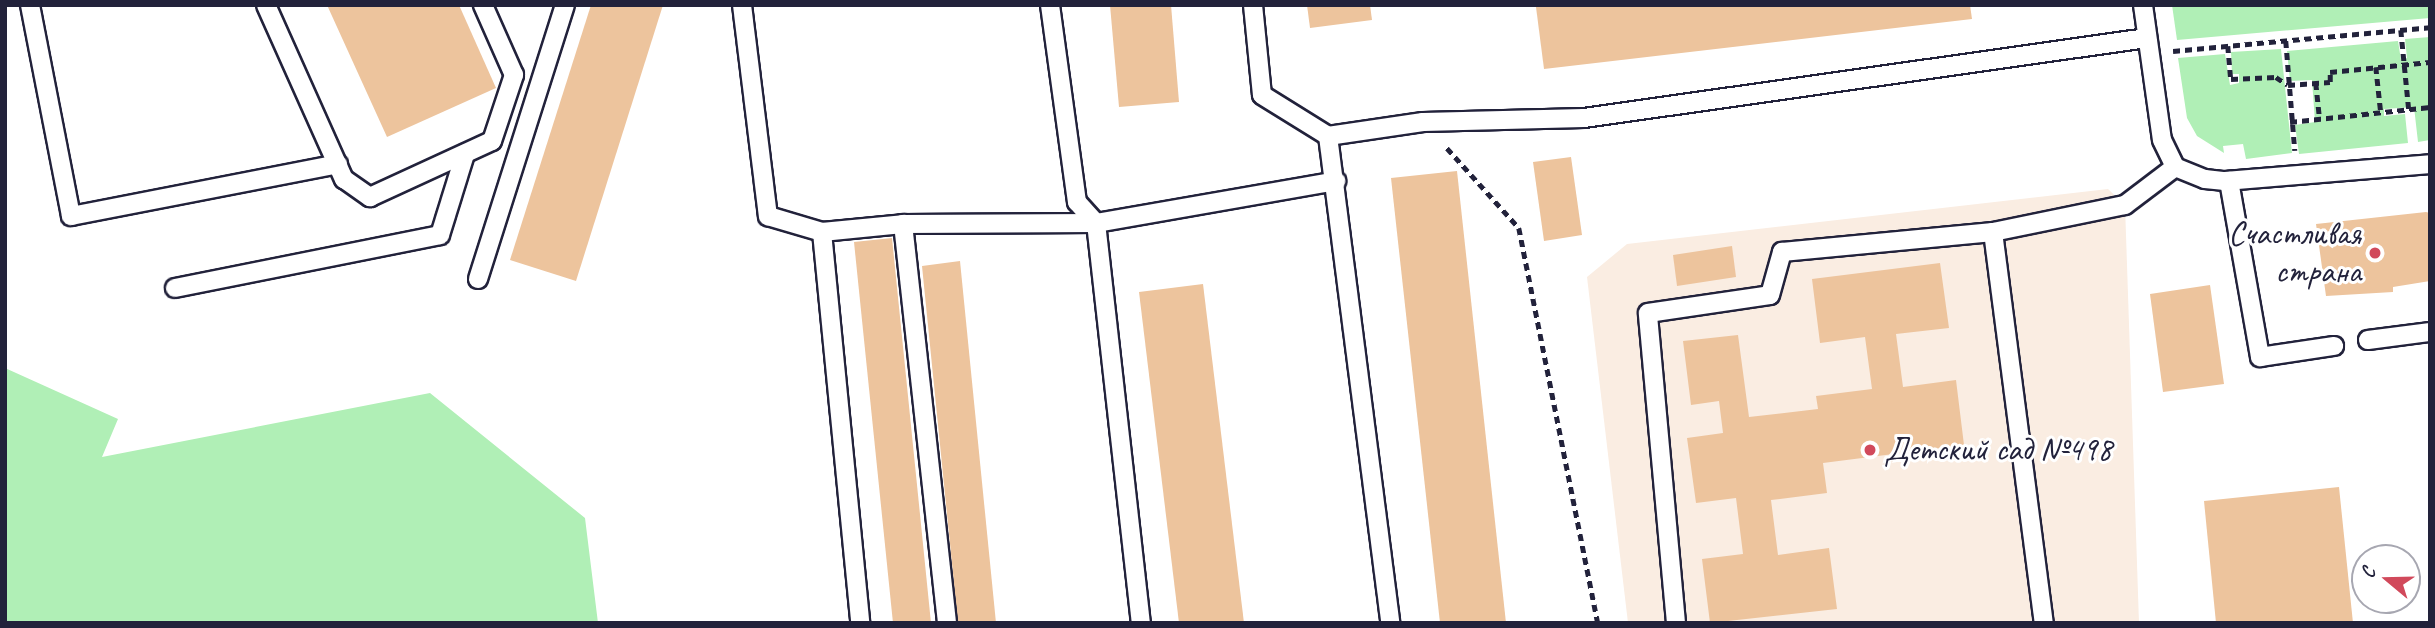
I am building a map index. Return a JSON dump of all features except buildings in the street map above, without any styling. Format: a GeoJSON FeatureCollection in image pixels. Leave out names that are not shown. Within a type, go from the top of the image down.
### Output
{"type":"FeatureCollection","features":[{"type":"Feature","properties":{"kind":"lane"},"geometry":{"type":"LineString","coordinates":[[30,5],[71,216],[338,164]]}},
{"type":"Feature","properties":{"kind":"lane"},"geometry":{"type":"LineString","coordinates":[[266,5],[344,179],[370,197],[492,141],[514,75],[483,5]]}},
{"type":"Feature","properties":{"kind":"lane"},"geometry":{"type":"LineString","coordinates":[[478,279],[565,5]]}},
{"type":"Feature","properties":{"kind":"lane"},"geometry":{"type":"LineString","coordinates":[[742,5],[768,216],[822,232],[903,224],[1096,223],[1336,181]]}},
{"type":"Feature","properties":{"kind":"lane"},"geometry":{"type":"LineString","coordinates":[[1050,5],[1077,202],[1096,223],[1141,623]]}},
{"type":"Feature","properties":{"kind":"lane"},"geometry":{"type":"LineString","coordinates":[[1253,5],[1262,95],[1328,136],[1423,122],[1584,118],[2149,46]]}},
{"type":"Feature","properties":{"kind":"lane"},"geometry":{"type":"LineString","coordinates":[[2144,5],[2162,139],[2175,167],[2205,179],[2229,181],[2430,164]]}},
{"type":"Feature","properties":{"kind":"lane"},"geometry":{"type":"LineString","coordinates":[[1328,136],[1336,181],[1390,623]]}},
{"type":"Feature","properties":{"kind":"lane"},"geometry":{"type":"LineString","coordinates":[[175,288],[440,235],[465,154]]}},
{"type":"Feature","properties":{"kind":"lane"},"geometry":{"type":"LineString","coordinates":[[1676,623],[1648,313],[1770,295],[1782,252],[1993,232],[2125,205],[2175,167]]}},
{"type":"Feature","properties":{"kind":"lane"},"geometry":{"type":"LineString","coordinates":[[2229,181],[2260,357],[2334,346]]}},
{"type":"Feature","properties":{"kind":"lane"},"geometry":{"type":"LineString","coordinates":[[903,224],[947,623]]}},
{"type":"Feature","properties":{"kind":"lane"},"geometry":{"type":"LineString","coordinates":[[822,232],[860,623]]}},
{"type":"Feature","properties":{"kind":"lane"},"geometry":{"type":"LineString","coordinates":[[1993,232],[2044,623]]}},
{"type":"Feature","properties":{"kind":"lane"},"geometry":{"type":"LineString","coordinates":[[2368,340],[2430,332]]}},
{"type":"Feature","properties":{"kind":"path"},"geometry":{"type":"LineString","coordinates":[[2149,46],[2228,46],[2430,27]]}},
{"type":"Feature","properties":{"kind":"path"},"geometry":{"type":"LineString","coordinates":[[2400,30],[2409,110]]}},
{"type":"Feature","properties":{"kind":"path"},"geometry":{"type":"LineString","coordinates":[[2286,41],[2290,122],[2299,175]]}},
{"type":"Feature","properties":{"kind":"path"},"geometry":{"type":"LineString","coordinates":[[2228,46],[2231,79],[2276,76],[2287,84],[2330,82],[2330,72],[2430,62]]}},
{"type":"Feature","properties":{"kind":"path"},"geometry":{"type":"LineString","coordinates":[[2375,68],[2381,113]]}},
{"type":"Feature","properties":{"kind":"path"},"geometry":{"type":"LineString","coordinates":[[2316,83],[2320,119]]}},
{"type":"Feature","properties":{"kind":"path"},"geometry":{"type":"LineString","coordinates":[[2290,122],[2430,107]]}},
{"type":"Feature","properties":{"kind":"path"},"geometry":{"type":"LineString","coordinates":[[1423,122],[1519,228],[1598,623]]}},
{"type":"Feature","properties":{"kind":"shaded area","name":"Детский сад №498"},"geometry":{"type":"Polygon","coordinates":[[[2108,189],[2125,205],[2139,623],[1628,623],[1587,277],[1627,244],[2108,189]]]}},
{"type":"Feature","properties":{"kind":"green space"},"geometry":{"type":"Polygon","coordinates":[[[2172,5],[2430,5],[2430,18],[2177,40],[2172,5]]]}},
{"type":"Feature","properties":{"kind":"green space"},"geometry":{"type":"Polygon","coordinates":[[[2430,37],[2430,140],[2418,142],[2414,107],[2384,109],[2384,116],[2405,114],[2408,143],[2299,154],[2295,125],[2315,122],[2312,80],[2290,81],[2287,51],[2398,41],[2401,60],[2407,58],[2405,39],[2430,37]]]}},
{"type":"Feature","properties":{"kind":"green space"},"geometry":{"type":"Polygon","coordinates":[[[2281,49],[2292,153],[2246,159],[2243,144],[2223,146],[2224,153],[2197,136],[2187,118],[2178,58],[2225,54],[2230,85],[2239,83],[2239,74],[2232,74],[2231,52],[2281,49]]]}},
{"type":"Feature","properties":{"kind":"green space"},"geometry":{"type":"Polygon","coordinates":[[[5,368],[118,419],[102,457],[430,393],[585,518],[598,623],[5,623],[5,368]]]}},
{"type":"Feature","properties":{"kind":"place","name":"Счастливая страна"},"geometry":{"type":"Point","coordinates":[2375,253]}},
{"type":"Feature","properties":{"kind":"place","name":"Детский сад №498"},"geometry":{"type":"Point","coordinates":[1870,450]}}]}
